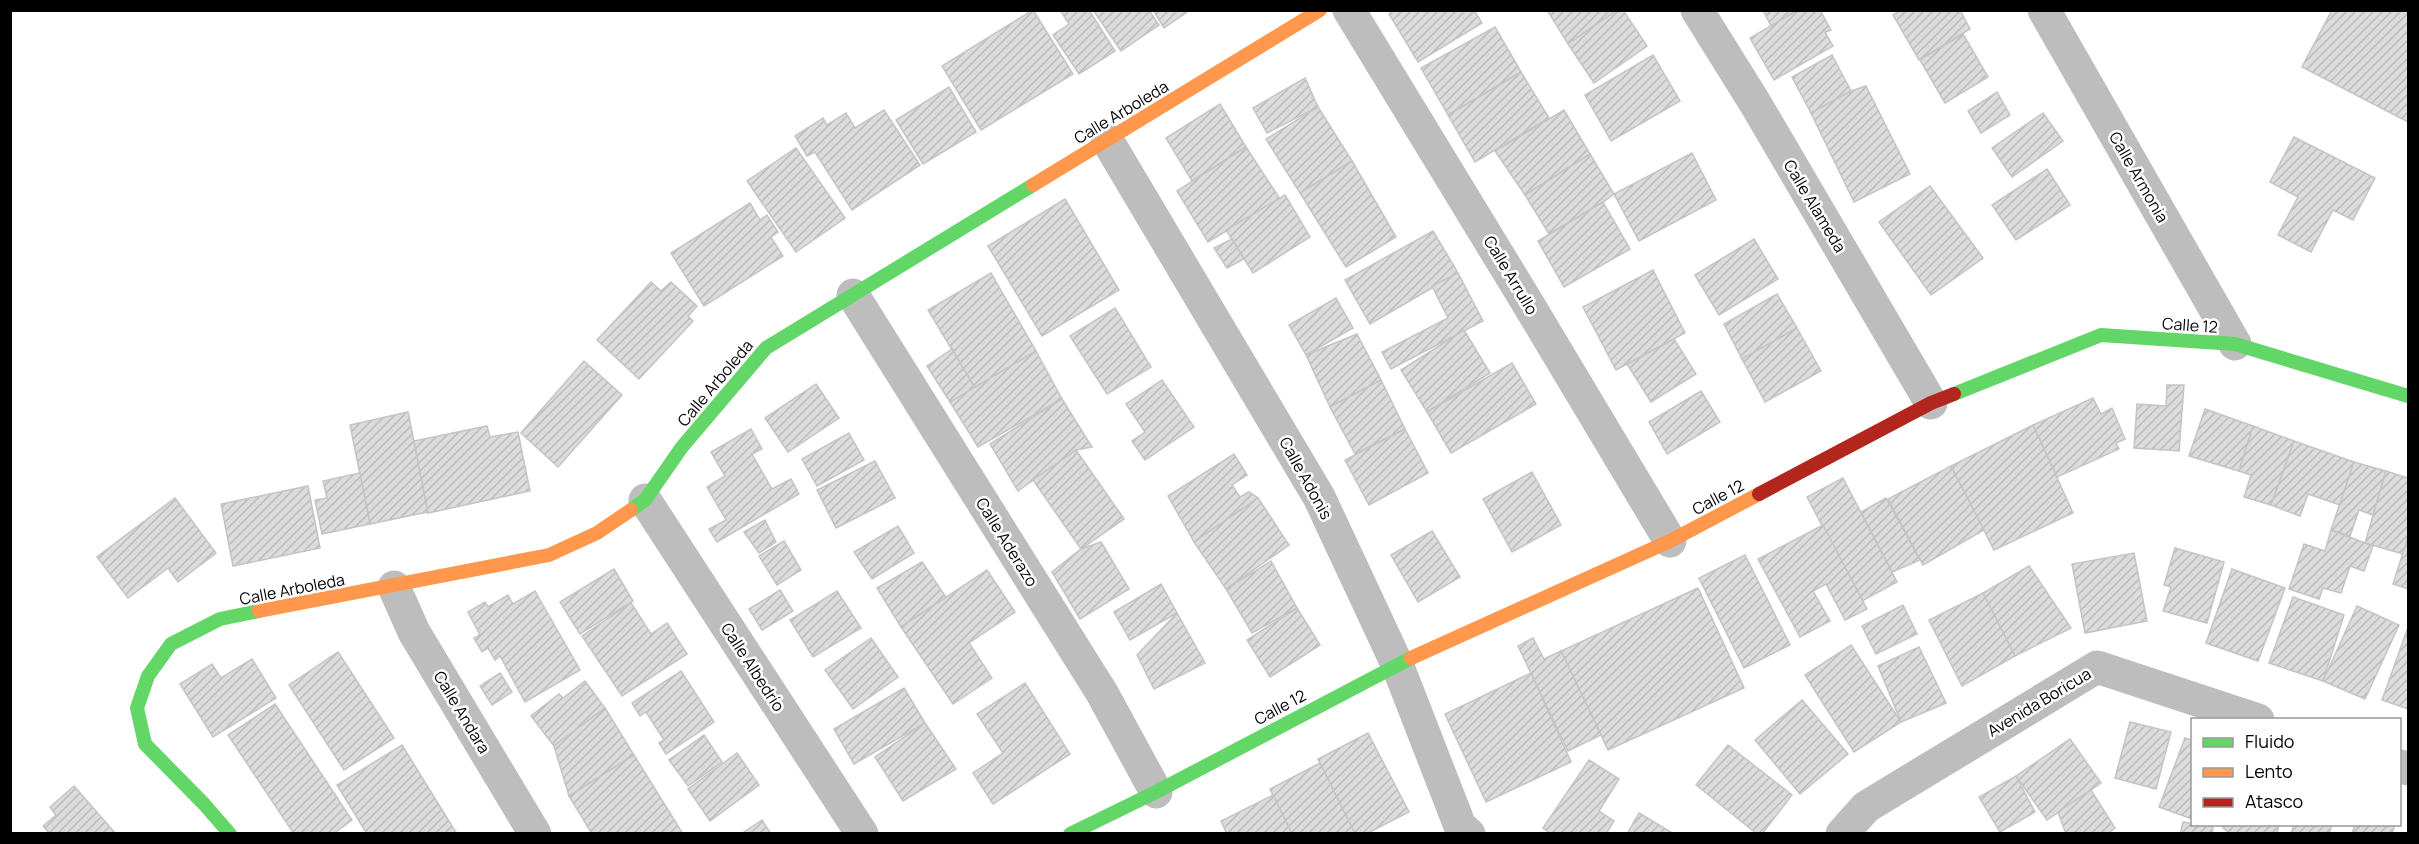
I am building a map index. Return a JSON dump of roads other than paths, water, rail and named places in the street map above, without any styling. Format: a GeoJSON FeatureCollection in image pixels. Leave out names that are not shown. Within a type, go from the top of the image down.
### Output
{"type":"FeatureCollection","features":[{"type":"Feature","properties":{"kind":"street","name":"Calle Arboleda"},"geometry":{"type":"LineString","coordinates":[[230,834],[146,744],[136,708],[148,676],[171,644],[220,619],[394,587],[549,555],[597,533],[645,500],[682,447],[766,348],[1320,10]]}},
{"type":"Feature","properties":{"kind":"street","name":"Calle Arrullo"},"geometry":{"type":"LineString","coordinates":[[1349,10],[1670,541]]}},
{"type":"Feature","properties":{"kind":"street","name":"Calle Alameda"},"geometry":{"type":"LineString","coordinates":[[1697,10],[1931,403]]}},
{"type":"Feature","properties":{"kind":"street","name":"Calle Armonia"},"geometry":{"type":"LineString","coordinates":[[2044,10],[2235,344]]}},
{"type":"Feature","properties":{"kind":"street","name":"Calle Adonis"},"geometry":{"type":"LineString","coordinates":[[1107,140],[1319,496],[1397,664],[1460,826],[1469,834]]}},
{"type":"Feature","properties":{"kind":"street","name":"Calle Aderazo"},"geometry":{"type":"LineString","coordinates":[[853,295],[1102,693],[1156,792]]}},
{"type":"Feature","properties":{"kind":"street","name":"Calle 12"},"geometry":{"type":"LineString","coordinates":[[1070,834],[1156,792],[1397,664],[1670,541],[1931,403],[2101,335],[2235,344],[2409,396]]}},
{"type":"Feature","properties":{"kind":"street","name":"Calle Albedrío"},"geometry":{"type":"LineString","coordinates":[[645,500],[862,834]]}},
{"type":"Feature","properties":{"kind":"street","name":"Calle Andara"},"geometry":{"type":"LineString","coordinates":[[394,587],[414,632],[535,834]]}},
{"type":"Feature","properties":{"kind":"street","name":"Avenida Boricua"},"geometry":{"type":"LineString","coordinates":[[1842,834],[1866,807],[2097,667],[2252,718]]}}]}
